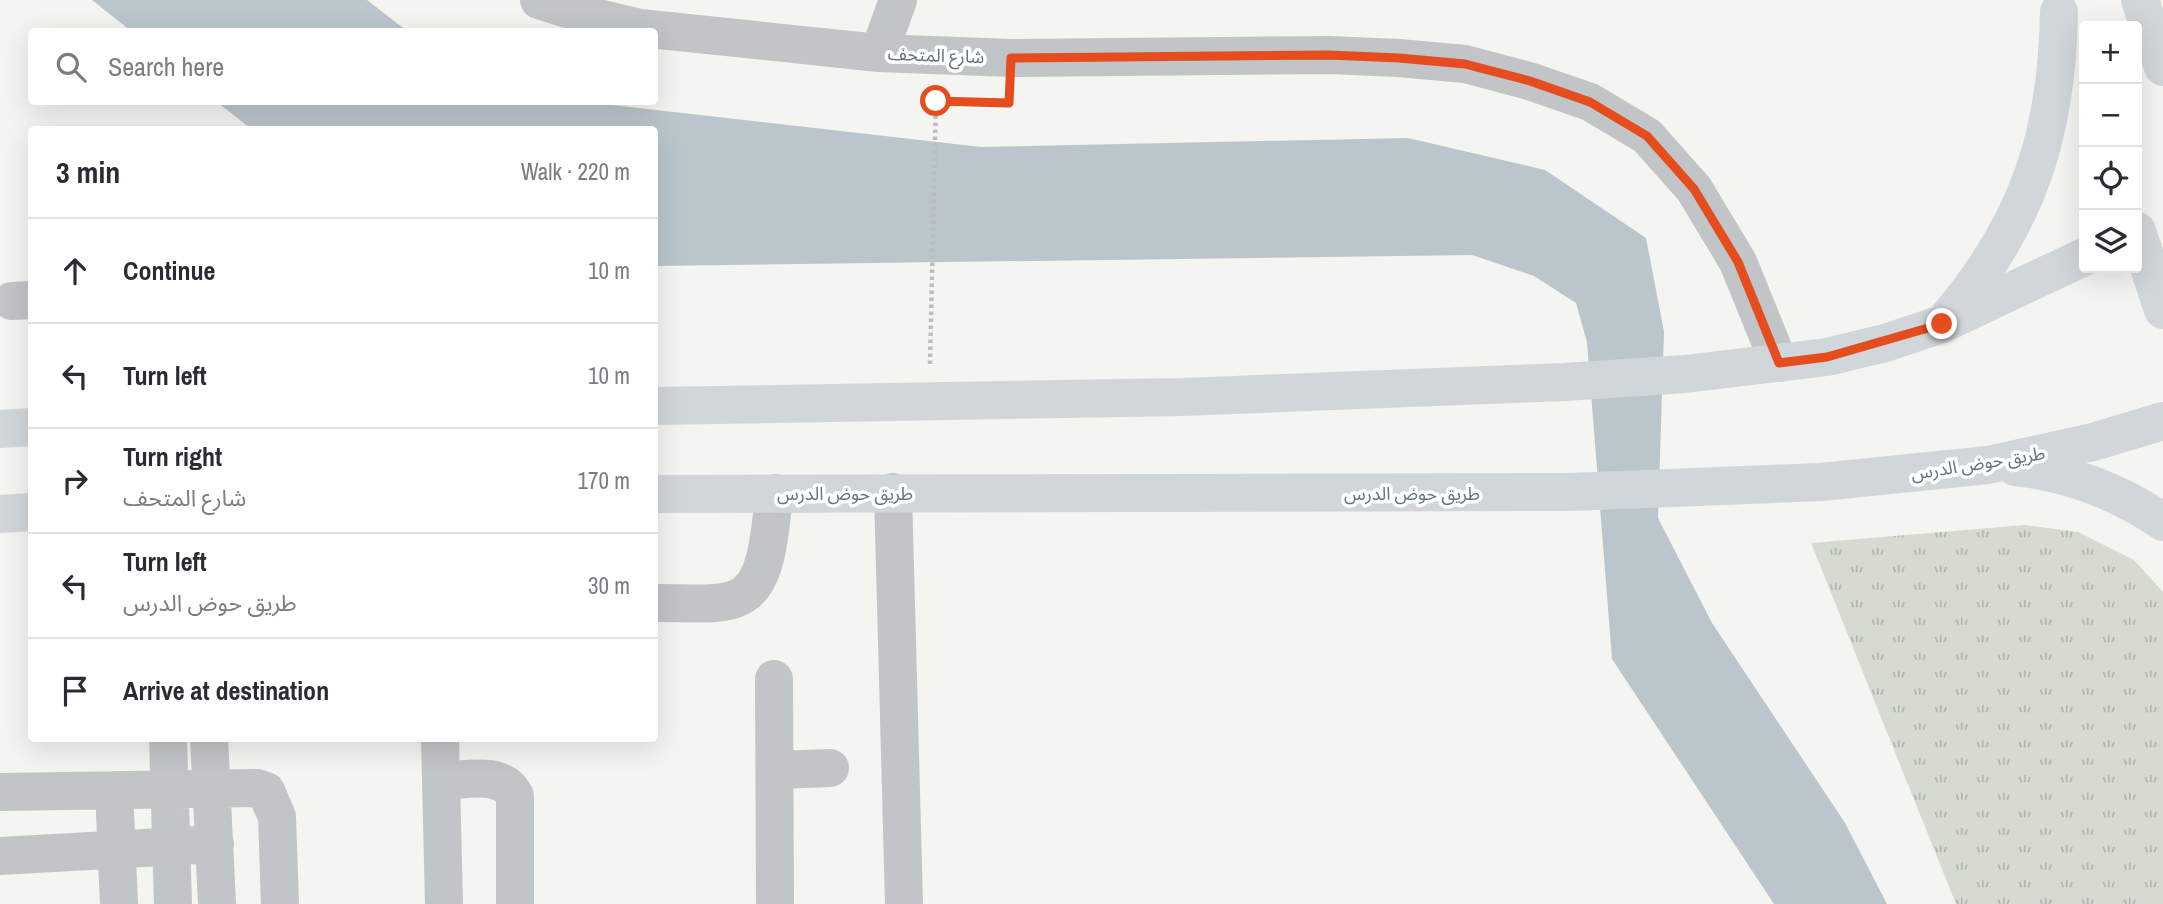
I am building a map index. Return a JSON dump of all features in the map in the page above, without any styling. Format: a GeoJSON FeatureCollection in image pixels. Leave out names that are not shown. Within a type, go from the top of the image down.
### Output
{"type":"FeatureCollection","features":[{"type":"Feature","properties":{"kind":"main road"},"geometry":{"type":"LineString","coordinates":[[2140,0],[2163,66]]}},
{"type":"Feature","properties":{"kind":"main road"},"geometry":{"type":"LineString","coordinates":[[2057,6],[2079,68]]}},
{"type":"Feature","properties":{"kind":"main road"},"geometry":{"type":"LineString","coordinates":[[1942,324],[1974,286],[2001,246],[2041,157],[2054,97],[2057,6]]}},
{"type":"Feature","properties":{"kind":"main road"},"geometry":{"type":"LineString","coordinates":[[2142,246],[2163,310]]}},
{"type":"Feature","properties":{"kind":"main road"},"geometry":{"type":"LineString","coordinates":[[658,406],[929,399],[1183,397],[1565,382],[1685,373],[1827,357],[1942,324],[2079,259]]}},
{"type":"Feature","properties":{"kind":"main road","name":"طريق حوض الدرس"},"geometry":{"type":"LineString","coordinates":[[658,494],[1571,492],[1877,478],[1988,465],[2093,442],[2163,421]]}},
{"type":"Feature","properties":{"kind":"main road"},"geometry":{"type":"LineString","coordinates":[[0,429],[28,428]]}},
{"type":"Feature","properties":{"kind":"main road"},"geometry":{"type":"LineString","coordinates":[[1988,465],[2030,469],[2071,478],[2111,492],[2163,522]]}},
{"type":"Feature","properties":{"kind":"main road"},"geometry":{"type":"LineString","coordinates":[[0,514],[28,512]]}},
{"type":"Feature","properties":{"kind":"street","name":"شارع المتحف"},"geometry":{"type":"LineString","coordinates":[[538,0],[585,16],[640,28]]}},
{"type":"Feature","properties":{"kind":"street"},"geometry":{"type":"LineString","coordinates":[[879,53],[886,4]]}},
{"type":"Feature","properties":{"kind":"street","name":"شارع المتحف"},"geometry":{"type":"LineString","coordinates":[[658,30],[879,53],[1011,58],[1329,55],[1399,58],[1465,64],[1530,81],[1590,102],[1647,136],[1694,189],[1738,262],[1779,363]]}},
{"type":"Feature","properties":{"kind":"street"},"geometry":{"type":"LineString","coordinates":[[893,492],[904,904]]}},
{"type":"Feature","properties":{"kind":"street"},"geometry":{"type":"LineString","coordinates":[[658,603],[720,601],[735,599],[749,592],[758,580],[762,565],[775,493]]}},
{"type":"Feature","properties":{"kind":"street"},"geometry":{"type":"LineString","coordinates":[[774,679],[775,904]]}},
{"type":"Feature","properties":{"kind":"street"},"geometry":{"type":"LineString","coordinates":[[167,742],[173,904]]}},
{"type":"Feature","properties":{"kind":"street"},"geometry":{"type":"LineString","coordinates":[[209,742],[217,904]]}},
{"type":"Feature","properties":{"kind":"street"},"geometry":{"type":"LineString","coordinates":[[440,742],[444,904]]}},
{"type":"Feature","properties":{"kind":"street"},"geometry":{"type":"LineString","coordinates":[[775,770],[830,768]]}},
{"type":"Feature","properties":{"kind":"street"},"geometry":{"type":"LineString","coordinates":[[442,781],[493,779],[510,787],[515,796],[515,904]]}},
{"type":"Feature","properties":{"kind":"street"},"geometry":{"type":"LineString","coordinates":[[0,792],[257,788],[266,791],[277,817],[280,904]]}},
{"type":"Feature","properties":{"kind":"street"},"geometry":{"type":"LineString","coordinates":[[114,790],[119,904]]}},
{"type":"Feature","properties":{"kind":"street"},"geometry":{"type":"LineString","coordinates":[[0,856],[215,844]]}},
{"type":"Feature","properties":{"kind":"path"},"geometry":{"type":"LineString","coordinates":[[929,399],[936,101],[1009,103],[1011,58]]}},
{"type":"Feature","properties":{"kind":"green space"},"geometry":{"type":"Polygon","coordinates":[[[2025,525],[2078,532],[2134,560],[2163,592],[2163,904],[1956,904],[1811,543],[2025,525]]]}},
{"type":"Feature","properties":{"kind":"shaded area"},"geometry":{"type":"Polygon","coordinates":[[[92,0],[367,0],[403,28],[127,28],[92,0]]]}},
{"type":"Feature","properties":{"kind":"shaded area"},"geometry":{"type":"Polygon","coordinates":[[[221,105],[612,105],[981,147],[1408,138],[1545,170],[1646,238],[1664,332],[1658,518],[1712,623],[1845,823],[1887,904],[1774,904],[1612,659],[1587,342],[1576,303],[1534,276],[1472,255],[658,266],[658,126],[247,126],[221,105]]]}},
{"type":"Feature","properties":{"kind":"route"},"geometry":{"type":"LineString","coordinates":[[936,101],[1009,103],[1011,58],[1329,55],[1465,64],[1530,81],[1590,102],[1647,136],[1694,189],[1738,262],[1779,363],[1827,357],[1942,324]]}}]}
